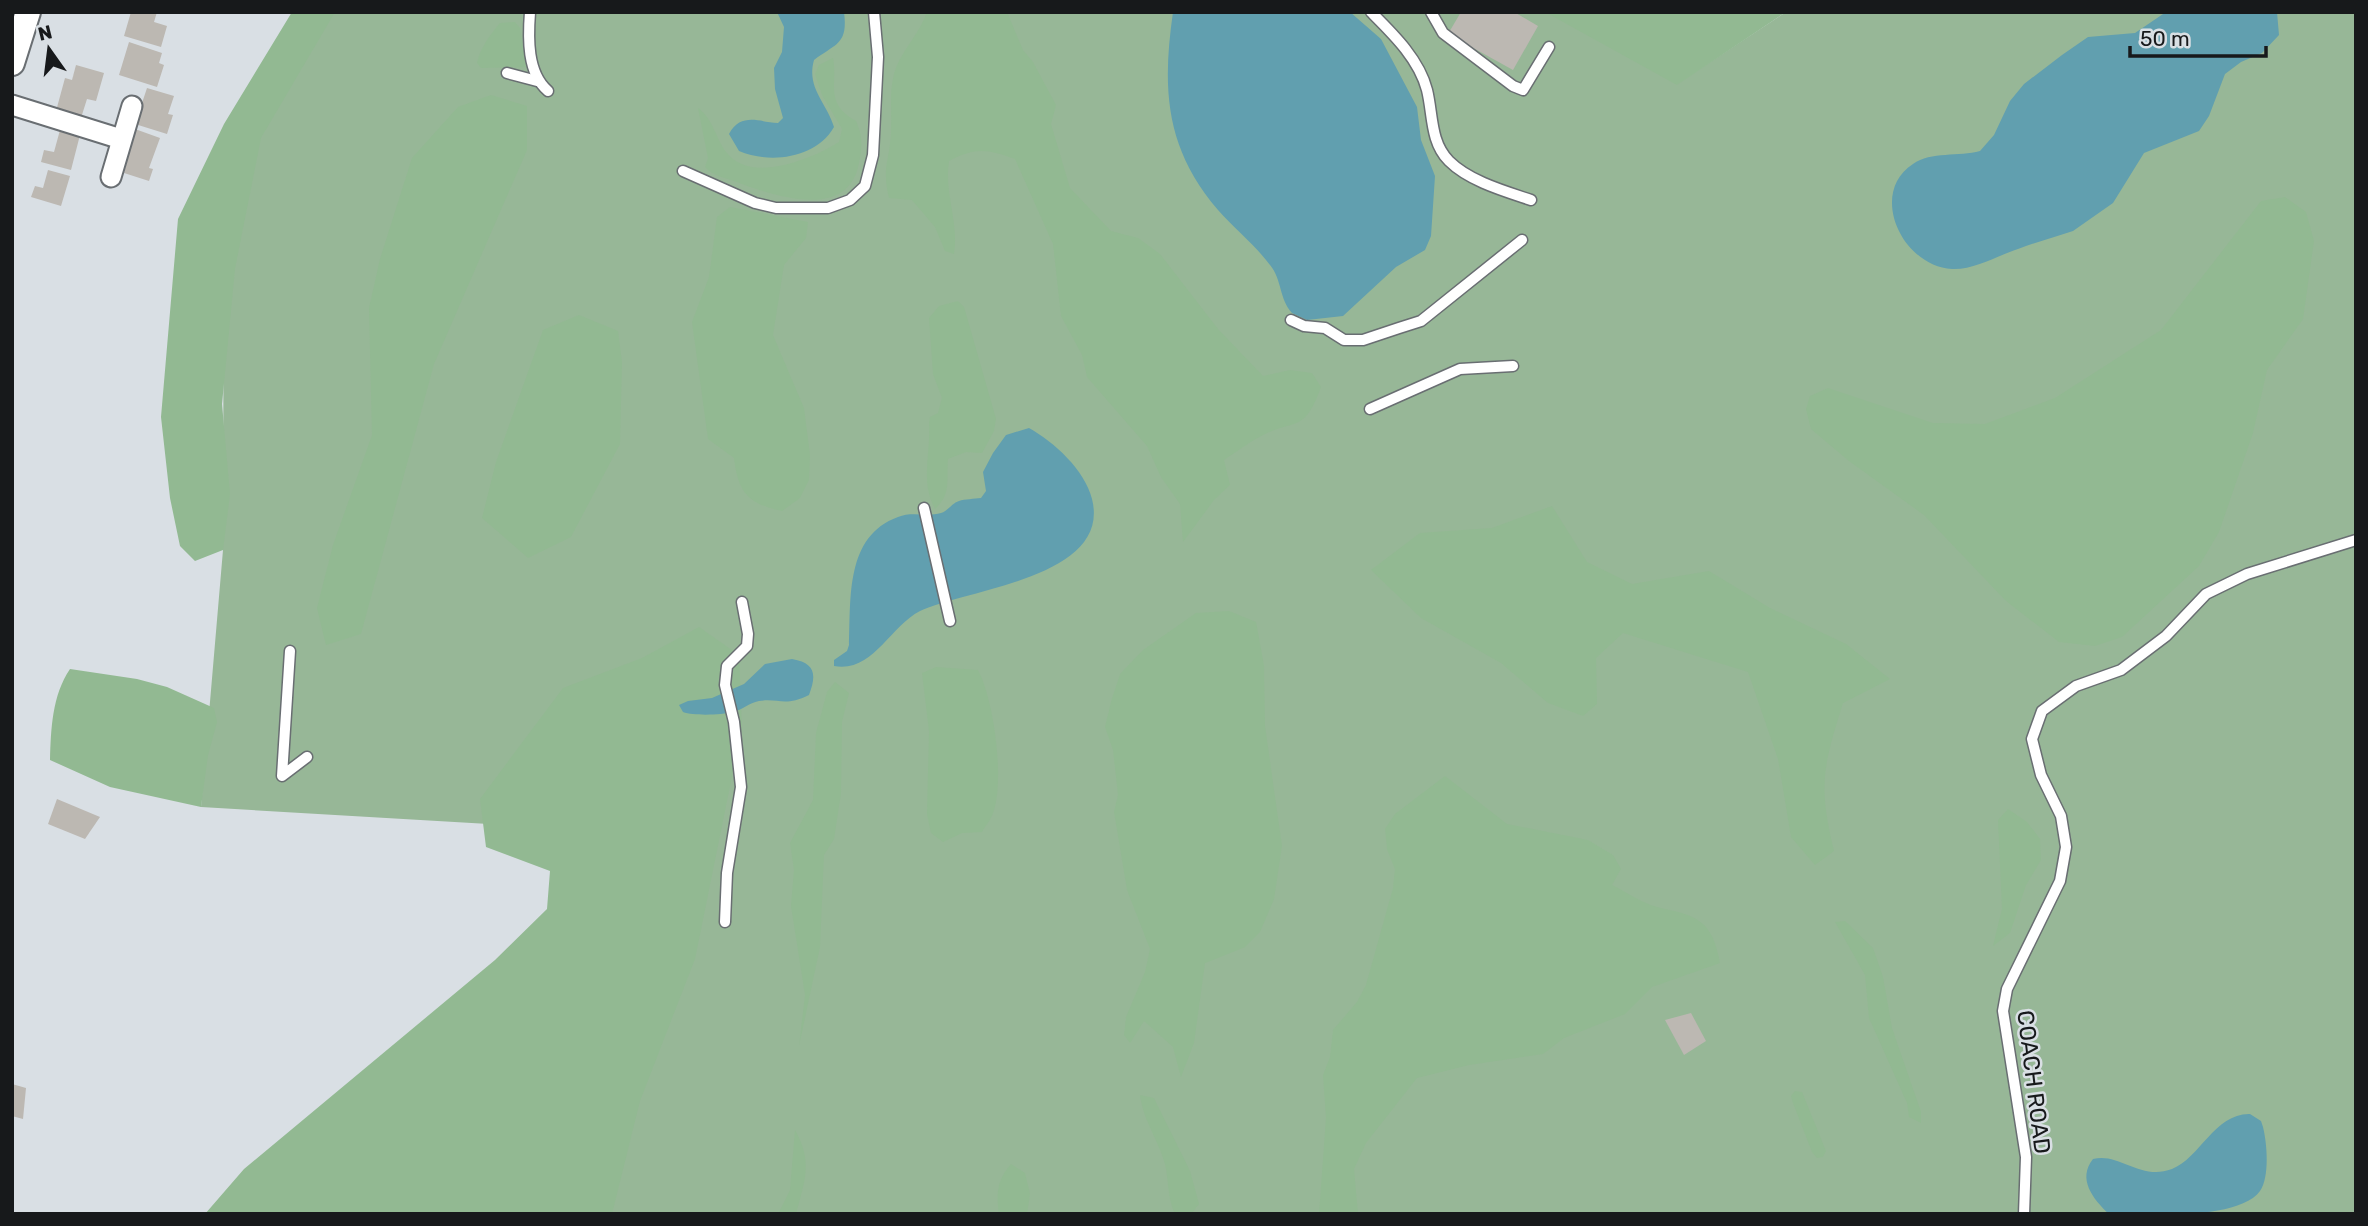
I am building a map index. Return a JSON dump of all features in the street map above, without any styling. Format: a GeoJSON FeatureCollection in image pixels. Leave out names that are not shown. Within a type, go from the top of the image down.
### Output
{"type":"FeatureCollection","features":[{"type":"Feature","properties":{"kind":"street"},"geometry":{"type":"LineString","coordinates":[[12,63],[28,12]]}},
{"type":"Feature","properties":{"kind":"street"},"geometry":{"type":"LineString","coordinates":[[12,105],[121,139]]}},
{"type":"Feature","properties":{"kind":"street"},"geometry":{"type":"LineString","coordinates":[[111,177],[132,106]]}},
{"type":"Feature","properties":{"kind":"lane"},"geometry":{"type":"LineString","coordinates":[[530,12],[528,30],[537,81]]}},
{"type":"Feature","properties":{"kind":"lane"},"geometry":{"type":"LineString","coordinates":[[683,171],[755,203],[776,208],[828,208],[850,200],[865,186],[873,155],[878,57],[874,12]]}},
{"type":"Feature","properties":{"kind":"lane"},"geometry":{"type":"LineString","coordinates":[[1371,12],[1416,64],[1427,91],[1437,145],[1449,162],[1478,180],[1531,200]]}},
{"type":"Feature","properties":{"kind":"lane"},"geometry":{"type":"LineString","coordinates":[[1431,12],[1443,33],[1513,86],[1523,90],[1549,47]]}},
{"type":"Feature","properties":{"kind":"lane"},"geometry":{"type":"LineString","coordinates":[[507,73],[537,81],[548,91]]}},
{"type":"Feature","properties":{"kind":"lane"},"geometry":{"type":"LineString","coordinates":[[1291,320],[1304,326],[1325,328],[1344,340],[1363,340],[1421,321],[1522,240]]}},
{"type":"Feature","properties":{"kind":"lane"},"geometry":{"type":"LineString","coordinates":[[1370,409],[1460,369],[1513,366]]}},
{"type":"Feature","properties":{"kind":"lane"},"geometry":{"type":"LineString","coordinates":[[924,508],[950,621]]}},
{"type":"Feature","properties":{"kind":"lane","name":"COACH ROAD"},"geometry":{"type":"LineString","coordinates":[[2024,1214],[2026,1157],[2003,1011],[2007,989],[2060,881],[2066,848],[2061,816],[2041,775],[2032,739],[2042,711],[2076,686],[2122,670],[2166,636],[2206,594],[2246,574],[2356,540]]}},
{"type":"Feature","properties":{"kind":"lane"},"geometry":{"type":"LineString","coordinates":[[725,922],[727,873],[741,787],[734,722],[725,685],[727,666],[747,646],[748,634],[742,602]]}},
{"type":"Feature","properties":{"kind":"lane"},"geometry":{"type":"LineString","coordinates":[[290,651],[282,776],[306,757]]}},
{"type":"Feature","properties":{"kind":"green space"},"geometry":{"type":"Polygon","coordinates":[[[292,12],[335,12],[261,138],[235,269],[222,404],[230,494],[223,550],[195,561],[180,546],[170,498],[161,417],[178,219],[224,124],[292,12]]]}},
{"type":"Feature","properties":{"kind":"green space"},"geometry":{"type":"Polygon","coordinates":[[[306,12],[1551,12],[1677,84],[1786,12],[2356,12],[2356,1214],[562,1214],[572,829],[201,807],[223,550],[224,188],[306,12]]]}},
{"type":"Feature","properties":{"kind":"green space"},"geometry":{"type":"Polygon","coordinates":[[[927,12],[1007,12],[1023,50],[1033,62],[1056,105],[1051,124],[1070,188],[1111,231],[1138,238],[1160,254],[1218,329],[1263,376],[1290,370],[1312,373],[1321,387],[1304,418],[1261,436],[1224,460],[1230,485],[1214,500],[1183,542],[1180,504],[1161,477],[1147,446],[1087,377],[1082,355],[1061,316],[1053,244],[1015,159],[982,151],[966,153],[949,161],[948,185],[955,230],[954,254],[945,251],[935,227],[912,200],[889,198],[886,170],[891,139],[892,81],[901,58],[927,12]]]}},
{"type":"Feature","properties":{"kind":"green space"},"geometry":{"type":"Polygon","coordinates":[[[1545,12],[1786,12],[1677,85],[1545,12]]]}},
{"type":"Feature","properties":{"kind":"green space"},"geometry":{"type":"Polygon","coordinates":[[[515,22],[520,28],[526,67],[481,68],[477,63],[478,57],[493,32],[500,23],[515,22]]]}},
{"type":"Feature","properties":{"kind":"green space"},"geometry":{"type":"Polygon","coordinates":[[[833,58],[836,100],[846,114],[856,121],[861,142],[859,163],[852,182],[840,193],[824,199],[787,197],[718,176],[705,167],[708,158],[698,108],[708,118],[727,153],[738,162],[751,167],[782,166],[839,142],[842,129],[822,95],[815,74],[819,65],[833,58]]]}},
{"type":"Feature","properties":{"kind":"green space"},"geometry":{"type":"Polygon","coordinates":[[[491,95],[527,106],[527,150],[434,364],[361,634],[326,645],[317,608],[333,545],[372,435],[369,308],[380,259],[412,158],[458,107],[491,95]]]}},
{"type":"Feature","properties":{"kind":"green space"},"geometry":{"type":"Polygon","coordinates":[[[2285,197],[2306,212],[2314,241],[2303,319],[2267,370],[2253,433],[2219,532],[2199,566],[2122,637],[2095,646],[2059,642],[2006,601],[1924,515],[1849,461],[1811,429],[1806,409],[1810,396],[1828,388],[1933,423],[1985,424],[2055,398],[2161,330],[2261,201],[2285,197]]]}},
{"type":"Feature","properties":{"kind":"green space"},"geometry":{"type":"Polygon","coordinates":[[[730,207],[808,222],[806,238],[784,265],[773,335],[804,408],[810,455],[809,480],[800,498],[782,511],[761,505],[747,495],[738,480],[734,458],[708,439],[692,322],[709,277],[717,217],[730,207]]]}},
{"type":"Feature","properties":{"kind":"green space"},"geometry":{"type":"Polygon","coordinates":[[[958,301],[964,307],[996,419],[994,431],[982,453],[966,452],[948,459],[946,492],[935,509],[927,477],[929,423],[930,417],[938,413],[942,398],[933,374],[929,318],[939,306],[958,301]]]}},
{"type":"Feature","properties":{"kind":"green space"},"geometry":{"type":"Polygon","coordinates":[[[579,315],[618,331],[622,362],[620,444],[571,537],[528,558],[482,518],[496,462],[543,330],[579,315]]]}},
{"type":"Feature","properties":{"kind":"green space"},"geometry":{"type":"Polygon","coordinates":[[[1552,506],[1587,562],[1632,584],[1709,571],[1770,608],[1846,644],[1890,679],[1843,703],[1825,776],[1826,809],[1834,851],[1815,865],[1791,837],[1778,759],[1748,672],[1623,633],[1596,658],[1597,704],[1583,716],[1548,703],[1501,663],[1421,618],[1371,570],[1420,533],[1492,528],[1552,506]]]}},
{"type":"Feature","properties":{"kind":"green space"},"geometry":{"type":"Polygon","coordinates":[[[1229,611],[1256,622],[1264,666],[1265,726],[1282,846],[1274,899],[1260,932],[1245,947],[1205,963],[1194,1043],[1181,1077],[1173,1047],[1144,1021],[1130,1043],[1124,1035],[1126,1017],[1145,972],[1150,949],[1127,890],[1114,812],[1118,795],[1113,750],[1105,727],[1120,674],[1143,650],[1196,613],[1229,611]]]}},
{"type":"Feature","properties":{"kind":"green space"},"geometry":{"type":"Polygon","coordinates":[[[699,627],[739,655],[742,727],[695,959],[640,1101],[612,1214],[205,1214],[244,1169],[495,960],[547,909],[550,871],[486,847],[480,799],[563,688],[642,658],[699,627]]]}},
{"type":"Feature","properties":{"kind":"green space"},"geometry":{"type":"Polygon","coordinates":[[[936,667],[978,670],[989,700],[998,762],[996,799],[992,816],[982,832],[962,833],[943,842],[931,833],[927,814],[929,731],[922,673],[936,667]]]}},
{"type":"Feature","properties":{"kind":"green space"},"geometry":{"type":"Polygon","coordinates":[[[70,669],[137,679],[167,687],[214,708],[217,722],[208,755],[201,807],[110,787],[50,760],[56,701],[70,669]]]}},
{"type":"Feature","properties":{"kind":"green space"},"geometry":{"type":"Polygon","coordinates":[[[835,682],[849,693],[842,722],[841,793],[834,839],[824,855],[820,947],[799,1046],[805,995],[791,906],[794,870],[790,843],[813,800],[816,733],[827,692],[835,682]]]}},
{"type":"Feature","properties":{"kind":"green space"},"geometry":{"type":"Polygon","coordinates":[[[1445,776],[1507,824],[1588,840],[1613,855],[1621,869],[1612,885],[1646,903],[1683,913],[1700,922],[1712,937],[1720,963],[1652,987],[1625,1014],[1564,1038],[1543,1054],[1469,1065],[1417,1078],[1366,1143],[1354,1169],[1358,1214],[1319,1214],[1326,1118],[1323,1075],[1330,1057],[1333,1030],[1357,1002],[1366,985],[1393,888],[1395,869],[1387,849],[1385,829],[1395,814],[1445,776]]]}},
{"type":"Feature","properties":{"kind":"green space"},"geometry":{"type":"Polygon","coordinates":[[[2008,809],[2027,822],[2040,839],[2041,860],[2026,885],[2010,933],[1993,946],[2002,909],[1998,820],[2008,809]]]}},
{"type":"Feature","properties":{"kind":"green space"},"geometry":{"type":"Polygon","coordinates":[[[1845,921],[1873,948],[1883,977],[1892,1028],[1921,1112],[1921,1123],[1909,1117],[1907,1103],[1869,1018],[1865,975],[1835,922],[1845,921]]]}},
{"type":"Feature","properties":{"kind":"green space"},"geometry":{"type":"Polygon","coordinates":[[[1795,1091],[1802,1092],[1826,1151],[1823,1157],[1817,1158],[1812,1152],[1791,1096],[1795,1091]]]}},
{"type":"Feature","properties":{"kind":"green space"},"geometry":{"type":"Polygon","coordinates":[[[1140,1095],[1154,1098],[1190,1171],[1199,1204],[1192,1213],[1175,1214],[1172,1208],[1165,1164],[1144,1113],[1140,1095]]]}},
{"type":"Feature","properties":{"kind":"green space"},"geometry":{"type":"Polygon","coordinates":[[[795,1130],[806,1162],[804,1181],[796,1214],[778,1214],[790,1190],[795,1130]]]}},
{"type":"Feature","properties":{"kind":"green space"},"geometry":{"type":"Polygon","coordinates":[[[1011,1164],[1025,1173],[1030,1194],[1027,1214],[999,1214],[999,1187],[1011,1164]]]}},
{"type":"Feature","properties":{"kind":"water"},"geometry":{"type":"Polygon","coordinates":[[[777,12],[844,12],[845,23],[839,42],[814,60],[812,70],[815,87],[834,127],[816,146],[791,156],[777,158],[739,151],[729,134],[734,127],[745,121],[778,123],[783,118],[775,89],[774,68],[782,52],[784,27],[777,12]]]}},
{"type":"Feature","properties":{"kind":"water"},"geometry":{"type":"Polygon","coordinates":[[[1173,12],[1350,12],[1381,39],[1417,107],[1421,140],[1435,176],[1431,236],[1425,250],[1396,267],[1343,316],[1307,320],[1292,313],[1270,265],[1218,210],[1187,164],[1178,140],[1168,92],[1173,12]]]}},
{"type":"Feature","properties":{"kind":"water"},"geometry":{"type":"Polygon","coordinates":[[[2166,12],[2277,12],[2279,35],[2262,53],[2241,62],[2225,74],[2209,116],[2199,131],[2144,153],[2113,203],[2073,231],[1960,269],[1934,265],[1918,255],[1906,242],[1892,209],[1893,192],[1900,177],[1913,164],[1928,157],[1980,151],[1994,135],[2010,101],[2024,84],[2062,55],[2088,37],[2135,33],[2166,12]]]}},
{"type":"Feature","properties":{"kind":"water"},"geometry":{"type":"Polygon","coordinates":[[[1029,428],[1048,441],[1076,467],[1088,488],[1092,499],[1092,526],[1080,547],[1058,563],[1031,576],[920,611],[860,663],[834,666],[834,660],[847,651],[849,645],[854,571],[868,539],[881,526],[898,517],[941,513],[959,501],[981,498],[986,491],[983,472],[993,453],[1006,435],[1029,428]]]}},
{"type":"Feature","properties":{"kind":"water"},"geometry":{"type":"Polygon","coordinates":[[[792,659],[805,663],[813,675],[809,695],[801,699],[759,701],[728,713],[700,715],[683,712],[679,705],[712,698],[744,684],[765,664],[792,659]]]}},
{"type":"Feature","properties":{"kind":"water"},"geometry":{"type":"Polygon","coordinates":[[[2250,1114],[2261,1121],[2267,1160],[2263,1185],[2249,1201],[2232,1207],[2189,1214],[2109,1214],[2089,1188],[2086,1174],[2093,1159],[2112,1159],[2150,1172],[2172,1169],[2191,1156],[2217,1128],[2238,1116],[2250,1114]]]}},
{"type":"Feature","properties":{"kind":"building"},"geometry":{"type":"Polygon","coordinates":[[[131,12],[157,12],[154,22],[167,26],[161,47],[124,36],[131,12]]]}},
{"type":"Feature","properties":{"kind":"building"},"geometry":{"type":"Polygon","coordinates":[[[1461,12],[1514,12],[1538,26],[1513,70],[1448,34],[1461,12]]]}},
{"type":"Feature","properties":{"kind":"building"},"geometry":{"type":"Polygon","coordinates":[[[129,42],[162,53],[159,63],[164,65],[157,87],[119,75],[129,42]]]}},
{"type":"Feature","properties":{"kind":"building"},"geometry":{"type":"Polygon","coordinates":[[[76,65],[104,73],[96,101],[87,99],[81,118],[56,111],[65,78],[72,80],[76,65]]]}},
{"type":"Feature","properties":{"kind":"building"},"geometry":{"type":"Polygon","coordinates":[[[147,88],[174,96],[168,114],[173,115],[167,134],[135,124],[147,88]]]}},
{"type":"Feature","properties":{"kind":"building"},"geometry":{"type":"Polygon","coordinates":[[[135,129],[160,138],[149,168],[153,169],[149,181],[124,173],[135,129]]]}},
{"type":"Feature","properties":{"kind":"building"},"geometry":{"type":"Polygon","coordinates":[[[60,130],[80,135],[71,170],[41,162],[44,150],[54,152],[60,130]]]}},
{"type":"Feature","properties":{"kind":"building"},"geometry":{"type":"Polygon","coordinates":[[[48,170],[70,176],[61,206],[31,197],[35,186],[43,188],[48,170]]]}},
{"type":"Feature","properties":{"kind":"building"},"geometry":{"type":"Polygon","coordinates":[[[57,799],[100,817],[85,839],[48,824],[57,799]]]}},
{"type":"Feature","properties":{"kind":"building"},"geometry":{"type":"Polygon","coordinates":[[[1691,1013],[1706,1041],[1684,1055],[1665,1020],[1691,1013]]]}},
{"type":"Feature","properties":{"kind":"building"},"geometry":{"type":"Polygon","coordinates":[[[12,1084],[26,1088],[23,1119],[12,1116],[12,1084]]]}}]}
